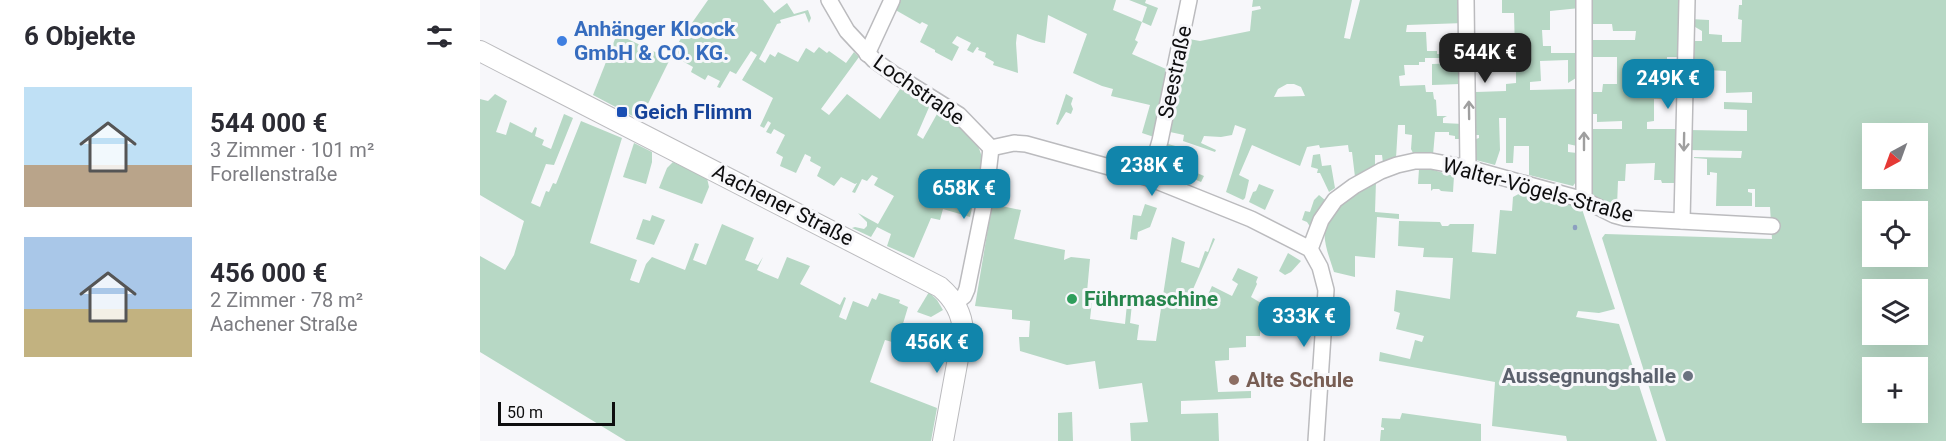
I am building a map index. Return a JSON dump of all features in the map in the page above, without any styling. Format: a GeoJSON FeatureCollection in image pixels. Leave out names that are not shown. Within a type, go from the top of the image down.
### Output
{"type":"FeatureCollection","features":[{"type":"Feature","properties":{"kind":"street","name":"Lochstraße"},"geometry":{"type":"LineString","coordinates":[[829,0],[847,31],[867,54],[895,75],[959,115],[991,148]]}},
{"type":"Feature","properties":{"kind":"street"},"geometry":{"type":"LineString","coordinates":[[867,54],[892,0]]}},
{"type":"Feature","properties":{"kind":"street","name":"Seestraße"},"geometry":{"type":"LineString","coordinates":[[1149,178],[1160,141],[1189,0]]}},
{"type":"Feature","properties":{"kind":"street"},"geometry":{"type":"LineString","coordinates":[[1466,0],[1468,168]]}},
{"type":"Feature","properties":{"kind":"street"},"geometry":{"type":"LineString","coordinates":[[1584,0],[1584,200]]}},
{"type":"Feature","properties":{"kind":"street"},"geometry":{"type":"LineString","coordinates":[[1682,221],[1687,0]]}},
{"type":"Feature","properties":{"kind":"street","name":"Aachener Straße"},"geometry":{"type":"LineString","coordinates":[[480,51],[933,282],[955,303]]}},
{"type":"Feature","properties":{"kind":"street"},"geometry":{"type":"LineString","coordinates":[[943,441],[962,338],[962,323],[955,303],[964,296],[967,289],[986,201],[991,148],[1014,143],[1026,144],[1149,178],[1237,212],[1310,249],[1320,267],[1326,290],[1316,441]]}},
{"type":"Feature","properties":{"kind":"street","name":"Walter-Vögels-Straße"},"geometry":{"type":"LineString","coordinates":[[1310,249],[1321,220],[1330,205],[1364,180],[1397,165],[1415,161],[1431,161],[1468,168],[1584,200],[1625,218],[1772,226]]}},
{"type":"Feature","properties":{"kind":"green space"},"geometry":{"type":"Polygon","coordinates":[[[708,0],[763,0],[774,13],[787,3],[794,14],[808,10],[811,18],[809,23],[805,13],[780,20],[781,23],[777,24],[759,59],[765,63],[770,54],[775,57],[778,52],[798,62],[806,48],[814,53],[819,47],[846,63],[854,52],[859,57],[821,109],[829,115],[847,94],[880,119],[900,89],[930,105],[917,135],[923,139],[937,114],[941,116],[943,112],[960,124],[979,147],[982,161],[982,187],[977,186],[970,217],[943,209],[940,220],[931,218],[914,258],[887,246],[891,234],[877,227],[871,237],[852,228],[864,229],[867,226],[867,222],[858,213],[878,224],[894,196],[874,185],[878,178],[872,175],[867,181],[862,179],[855,193],[852,192],[857,183],[841,177],[834,186],[817,176],[821,167],[810,161],[811,157],[805,154],[796,173],[780,166],[783,157],[776,153],[785,135],[774,129],[771,134],[766,132],[771,123],[768,121],[764,128],[760,126],[773,98],[742,80],[757,55],[751,51],[736,74],[730,71],[720,88],[717,87],[720,81],[708,75],[705,80],[691,72],[693,67],[672,55],[708,0]]]}},
{"type":"Feature","properties":{"kind":"green space"},"geometry":{"type":"Polygon","coordinates":[[[895,0],[1116,0],[1113,10],[1142,22],[1135,40],[1138,42],[1132,54],[1166,69],[1154,137],[1142,133],[1150,105],[1111,96],[1113,89],[1073,73],[1087,34],[1048,15],[1045,43],[1017,34],[1018,73],[993,65],[994,62],[985,57],[986,53],[978,50],[977,47],[973,53],[967,50],[971,43],[957,36],[952,43],[959,47],[952,61],[935,52],[920,42],[928,25],[922,22],[920,24],[892,8],[895,0]]]}},
{"type":"Feature","properties":{"kind":"green space"},"geometry":{"type":"Polygon","coordinates":[[[1129,0],[1146,0],[1145,3],[1158,8],[1151,26],[1142,22],[1147,7],[1129,0]]]}},
{"type":"Feature","properties":{"kind":"green space"},"geometry":{"type":"Polygon","coordinates":[[[1253,0],[1352,0],[1344,38],[1350,39],[1360,0],[1463,0],[1464,23],[1407,25],[1406,32],[1426,32],[1427,51],[1437,51],[1437,54],[1444,54],[1445,58],[1425,58],[1425,62],[1419,62],[1419,65],[1404,65],[1405,75],[1399,76],[1400,86],[1425,85],[1426,92],[1433,92],[1437,116],[1447,116],[1443,118],[1443,123],[1463,124],[1462,139],[1455,139],[1455,136],[1449,135],[1449,132],[1435,132],[1433,155],[1414,155],[1411,149],[1412,135],[1405,134],[1405,125],[1398,125],[1396,158],[1383,163],[1382,155],[1375,155],[1375,166],[1355,177],[1352,152],[1349,152],[1348,145],[1307,147],[1300,166],[1252,145],[1239,175],[1249,180],[1245,198],[1243,200],[1226,192],[1246,129],[1235,125],[1232,135],[1204,136],[1201,143],[1216,150],[1215,152],[1183,141],[1184,135],[1170,132],[1189,39],[1200,41],[1250,31],[1252,11],[1261,9],[1260,6],[1252,7],[1253,0]],[[1287,84],[1278,89],[1274,97],[1305,96],[1301,87],[1287,84]]]}},
{"type":"Feature","properties":{"kind":"green space"},"geometry":{"type":"Polygon","coordinates":[[[1502,0],[1580,0],[1580,8],[1550,11],[1550,30],[1542,30],[1543,46],[1551,46],[1551,53],[1576,53],[1576,78],[1568,83],[1568,60],[1540,61],[1541,81],[1530,82],[1530,90],[1576,89],[1577,146],[1568,144],[1568,152],[1577,153],[1578,179],[1573,186],[1529,175],[1529,146],[1514,146],[1513,163],[1506,163],[1506,118],[1499,118],[1500,150],[1495,165],[1476,160],[1476,139],[1479,135],[1475,135],[1476,92],[1506,91],[1506,84],[1516,83],[1516,65],[1500,65],[1500,59],[1497,59],[1497,51],[1515,51],[1514,13],[1502,13],[1502,0]]]}},
{"type":"Feature","properties":{"kind":"green space"},"geometry":{"type":"Polygon","coordinates":[[[1587,0],[1683,0],[1682,57],[1667,57],[1667,63],[1682,70],[1681,92],[1669,92],[1669,99],[1654,99],[1654,121],[1647,122],[1647,129],[1680,129],[1679,183],[1662,183],[1661,180],[1654,180],[1655,163],[1626,164],[1625,181],[1618,181],[1617,206],[1594,197],[1588,188],[1587,129],[1622,129],[1622,121],[1597,122],[1597,114],[1591,114],[1591,92],[1602,92],[1603,84],[1617,84],[1617,57],[1587,57],[1587,40],[1635,40],[1636,31],[1613,31],[1612,24],[1587,24],[1587,0]]]}},
{"type":"Feature","properties":{"kind":"green space"},"geometry":{"type":"Polygon","coordinates":[[[1742,0],[1946,0],[1946,441],[1666,441],[1602,238],[1605,234],[1772,239],[1770,207],[1755,207],[1755,189],[1748,189],[1748,192],[1752,193],[1752,206],[1716,206],[1717,173],[1710,172],[1710,175],[1707,175],[1707,159],[1694,158],[1741,158],[1742,151],[1687,150],[1688,130],[1747,131],[1747,110],[1724,109],[1724,102],[1752,103],[1752,92],[1726,93],[1726,71],[1706,70],[1706,81],[1689,81],[1690,41],[1702,41],[1702,31],[1690,24],[1690,19],[1709,20],[1709,34],[1722,35],[1722,42],[1741,42],[1742,20],[1738,19],[1739,5],[1742,5],[1742,0]]]}},
{"type":"Feature","properties":{"kind":"green space"},"geometry":{"type":"Polygon","coordinates":[[[617,34],[670,59],[640,120],[593,95],[617,34]]]}},
{"type":"Feature","properties":{"kind":"green space"},"geometry":{"type":"Polygon","coordinates":[[[1460,63],[1460,84],[1432,85],[1432,64],[1460,63]]]}},
{"type":"Feature","properties":{"kind":"green space"},"geometry":{"type":"Polygon","coordinates":[[[495,94],[507,101],[496,132],[506,135],[510,122],[532,133],[535,127],[537,128],[535,136],[544,140],[542,145],[551,149],[564,114],[573,118],[554,165],[546,164],[531,203],[540,207],[546,191],[549,192],[553,183],[556,184],[581,121],[622,138],[590,243],[637,260],[630,280],[639,283],[646,264],[652,257],[685,270],[695,243],[699,244],[693,260],[706,265],[722,224],[754,238],[745,260],[758,265],[763,257],[757,270],[778,279],[787,257],[810,266],[800,284],[840,305],[844,297],[846,298],[839,317],[846,320],[853,301],[868,307],[872,298],[876,300],[879,293],[900,300],[899,303],[908,307],[902,327],[907,328],[903,345],[885,340],[870,382],[937,408],[931,441],[626,441],[480,352],[480,256],[505,270],[514,255],[524,221],[480,195],[480,99],[488,101],[495,94]]]}},
{"type":"Feature","properties":{"kind":"green space"},"geometry":{"type":"Polygon","coordinates":[[[1066,94],[1073,98],[1071,104],[1073,109],[1071,114],[1066,112],[1058,125],[1056,124],[1066,94]]]}},
{"type":"Feature","properties":{"kind":"green space"},"geometry":{"type":"Polygon","coordinates":[[[634,143],[652,152],[652,162],[646,184],[623,177],[634,143]]]}},
{"type":"Feature","properties":{"kind":"green space"},"geometry":{"type":"Polygon","coordinates":[[[1168,144],[1190,150],[1183,167],[1204,176],[1201,182],[1170,169],[1164,159],[1168,144]]]}},
{"type":"Feature","properties":{"kind":"green space"},"geometry":{"type":"Polygon","coordinates":[[[1320,154],[1322,166],[1331,165],[1335,188],[1329,192],[1320,173],[1317,173],[1318,169],[1311,167],[1313,155],[1320,154]]]}},
{"type":"Feature","properties":{"kind":"green space"},"geometry":{"type":"Polygon","coordinates":[[[673,162],[707,178],[709,187],[702,204],[659,188],[667,168],[673,162]]]}},
{"type":"Feature","properties":{"kind":"green space"},"geometry":{"type":"Polygon","coordinates":[[[1419,169],[1430,169],[1454,176],[1453,192],[1439,189],[1431,191],[1431,184],[1418,184],[1419,169]]]}},
{"type":"Feature","properties":{"kind":"green space"},"geometry":{"type":"Polygon","coordinates":[[[1376,181],[1375,212],[1399,214],[1399,219],[1377,217],[1375,258],[1355,256],[1355,277],[1334,272],[1325,236],[1329,217],[1340,204],[1376,181]]]}},
{"type":"Feature","properties":{"kind":"green space"},"geometry":{"type":"Polygon","coordinates":[[[1259,184],[1274,190],[1265,210],[1249,202],[1259,184]]]}},
{"type":"Feature","properties":{"kind":"green space"},"geometry":{"type":"Polygon","coordinates":[[[1526,190],[1556,197],[1582,209],[1615,309],[1599,313],[1578,311],[1576,317],[1619,324],[1657,441],[1567,441],[1566,436],[1492,426],[1495,382],[1379,361],[1380,352],[1410,359],[1415,340],[1422,342],[1424,336],[1396,329],[1400,313],[1394,311],[1396,290],[1450,299],[1453,258],[1423,257],[1424,248],[1398,246],[1399,221],[1440,222],[1442,226],[1474,224],[1472,252],[1496,254],[1500,210],[1512,211],[1513,197],[1526,190]]]}},
{"type":"Feature","properties":{"kind":"green space"},"geometry":{"type":"Polygon","coordinates":[[[1319,195],[1325,200],[1311,228],[1307,222],[1302,220],[1305,211],[1310,212],[1314,200],[1319,195]]]}},
{"type":"Feature","properties":{"kind":"green space"},"geometry":{"type":"Polygon","coordinates":[[[992,204],[1021,210],[1014,239],[1065,250],[1064,260],[1071,257],[1090,259],[1087,292],[1092,301],[1090,319],[1125,324],[1128,294],[1133,294],[1130,323],[1139,325],[1137,340],[1156,341],[1172,237],[1185,242],[1181,262],[1199,268],[1205,251],[1208,252],[1213,238],[1215,239],[1187,303],[1201,310],[1212,286],[1232,296],[1238,284],[1232,280],[1238,268],[1258,277],[1251,297],[1261,303],[1260,336],[1246,336],[1246,347],[1229,348],[1229,360],[1215,361],[1218,392],[1251,391],[1251,398],[1181,401],[1181,414],[1218,413],[1219,441],[1131,441],[1130,423],[1148,422],[1142,383],[1099,389],[1095,361],[1067,365],[1020,351],[1019,337],[1029,337],[1030,321],[1012,319],[1012,310],[975,306],[992,204]]]}},
{"type":"Feature","properties":{"kind":"green space"},"geometry":{"type":"Polygon","coordinates":[[[1145,204],[1157,208],[1150,227],[1138,232],[1137,240],[1130,239],[1133,215],[1141,216],[1145,204]]]}},
{"type":"Feature","properties":{"kind":"green space"},"geometry":{"type":"Polygon","coordinates":[[[652,215],[665,220],[654,245],[636,239],[643,219],[650,221],[652,215]]]}},
{"type":"Feature","properties":{"kind":"green space"},"geometry":{"type":"Polygon","coordinates":[[[1288,253],[1301,261],[1285,275],[1279,271],[1288,253]]]}},
{"type":"Feature","properties":{"kind":"green space"},"geometry":{"type":"Polygon","coordinates":[[[929,292],[943,310],[931,317],[917,312],[929,292]]]}},
{"type":"Feature","properties":{"kind":"green space"},"geometry":{"type":"Polygon","coordinates":[[[1072,412],[1073,441],[1058,441],[1058,413],[1072,412]]]}},
{"type":"Feature","properties":{"kind":"green space"},"geometry":{"type":"Polygon","coordinates":[[[1402,413],[1481,424],[1481,441],[1380,441],[1381,430],[1384,430],[1381,427],[1382,418],[1400,419],[1402,413]]]}},
{"type":"Feature","properties":{"kind":"place","name":"Anhänger Kloock GmbH & CO. KG."},"geometry":{"type":"Point","coordinates":[562,41]}},
{"type":"Feature","properties":{"kind":"place","name":"Geich Flimm"},"geometry":{"type":"Point","coordinates":[622,112]}},
{"type":"Feature","properties":{"kind":"place","name":"Führmaschine"},"geometry":{"type":"Point","coordinates":[1072,299]}},
{"type":"Feature","properties":{"kind":"place","name":"Aussegnungshalle"},"geometry":{"type":"Point","coordinates":[1688,376]}},
{"type":"Feature","properties":{"kind":"place","name":"Alte Schule"},"geometry":{"type":"Point","coordinates":[1234,380]}}]}
